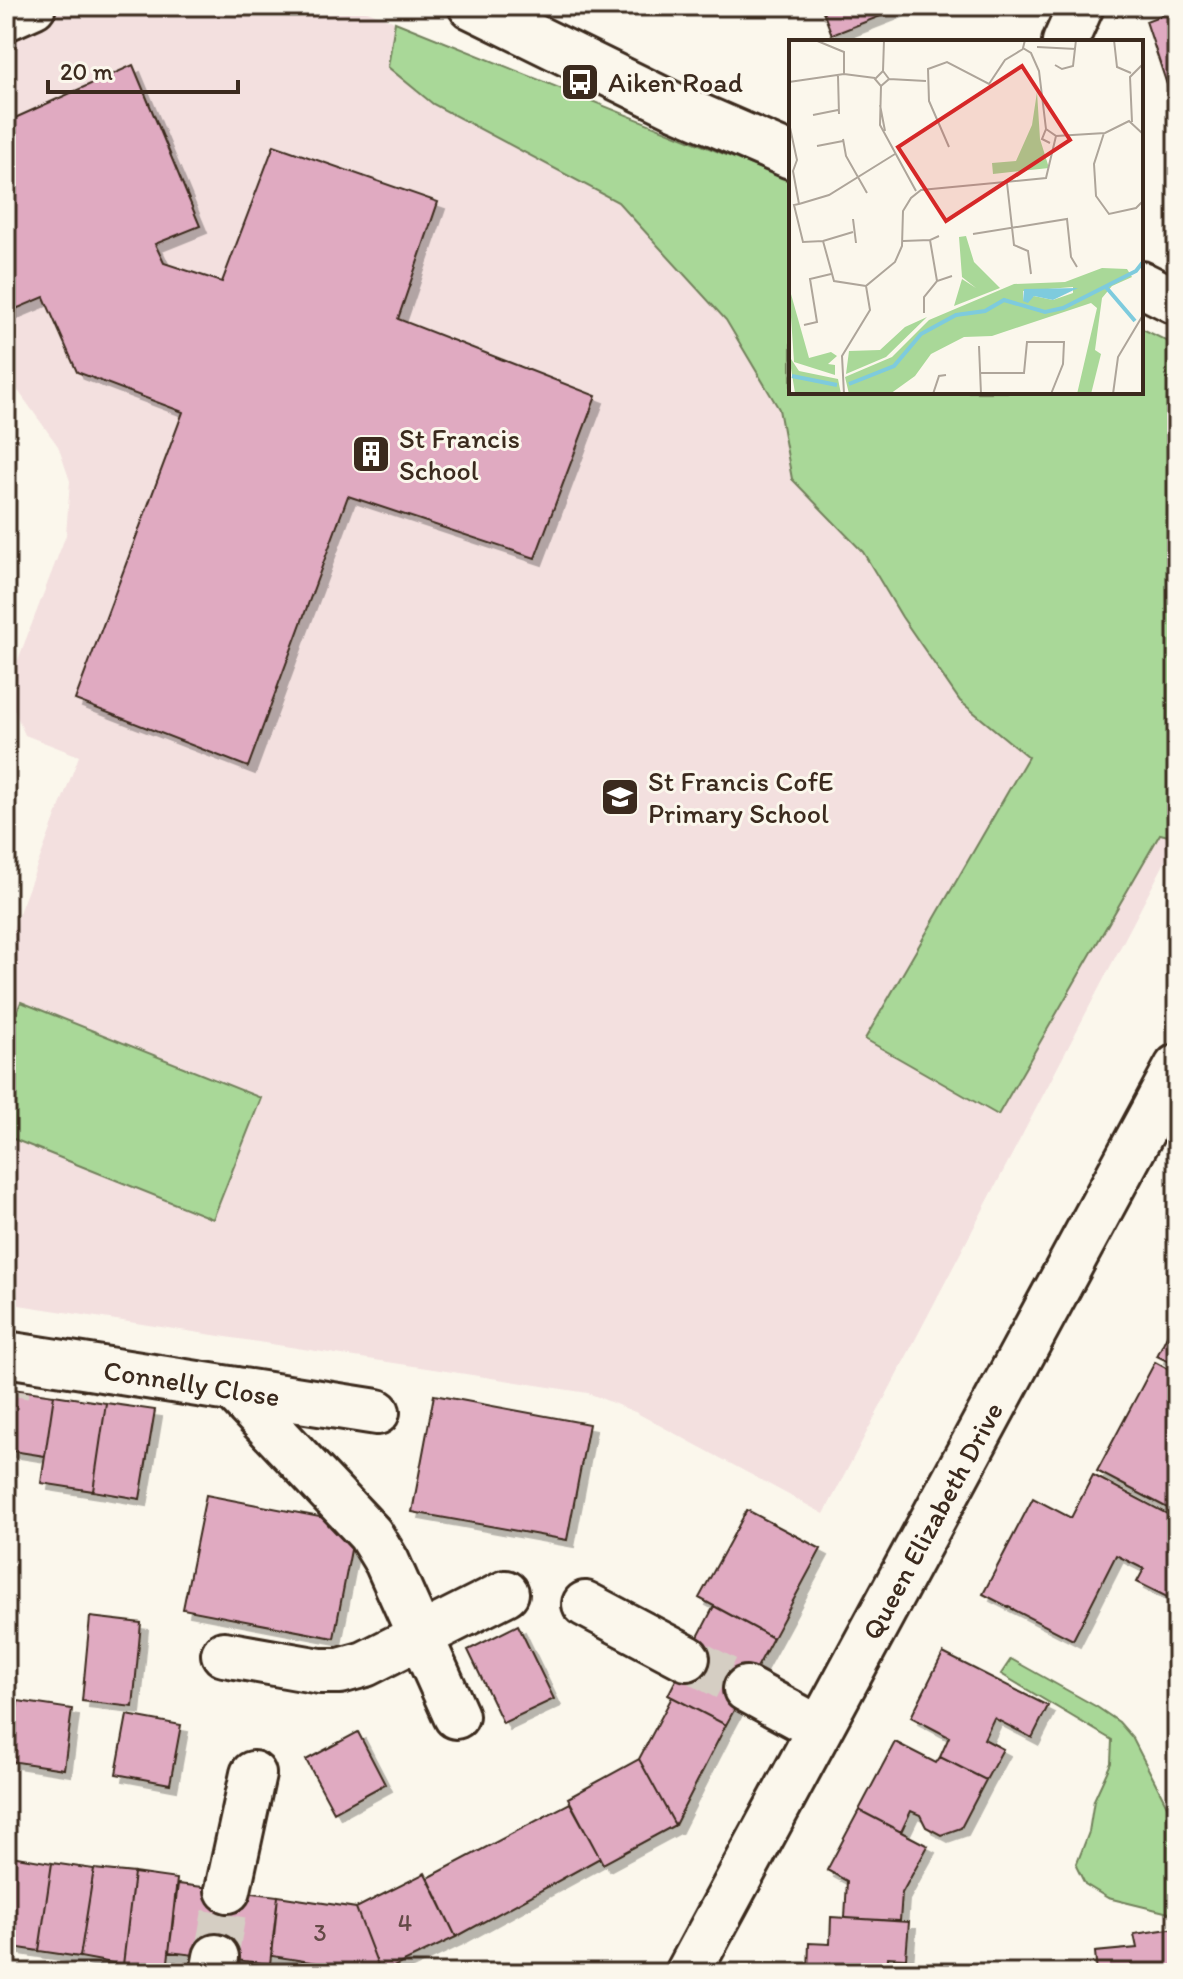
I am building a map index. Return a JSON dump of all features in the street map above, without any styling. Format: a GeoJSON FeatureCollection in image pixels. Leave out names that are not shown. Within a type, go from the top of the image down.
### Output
{"type":"FeatureCollection","features":[{"type":"Feature","properties":{"kind":"street"},"geometry":{"type":"LineString","coordinates":[[6,18],[33,6]]}},
{"type":"Feature","properties":{"kind":"street"},"geometry":{"type":"LineString","coordinates":[[471,6],[675,106],[789,155]]}},
{"type":"Feature","properties":{"kind":"street"},"geometry":{"type":"LineString","coordinates":[[1066,40],[1081,6]]}},
{"type":"Feature","properties":{"kind":"street"},"geometry":{"type":"LineString","coordinates":[[1143,285],[1177,302]]}},
{"type":"Feature","properties":{"kind":"street","name":"Queen Elizabeth Drive"},"geometry":{"type":"LineString","coordinates":[[688,1973],[1177,1067]]}},
{"type":"Feature","properties":{"kind":"street","name":"Connelly Close"},"geometry":{"type":"LineString","coordinates":[[9,1366],[234,1390],[377,1412]]}},
{"type":"Feature","properties":{"kind":"street"},"geometry":{"type":"LineString","coordinates":[[234,1390],[370,1534],[387,1562],[456,1716]]}},
{"type":"Feature","properties":{"kind":"street"},"geometry":{"type":"LineString","coordinates":[[224,1654],[320,1671],[340,1671],[365,1664],[421,1638],[506,1593]]}},
{"type":"Feature","properties":{"kind":"street"},"geometry":{"type":"LineString","coordinates":[[585,1604],[687,1658]]}},
{"type":"Feature","properties":{"kind":"street"},"geometry":{"type":"LineString","coordinates":[[746,1689],[818,1728]]}},
{"type":"Feature","properties":{"kind":"street"},"geometry":{"type":"LineString","coordinates":[[228,1890],[253,1774]]}},
{"type":"Feature","properties":{"kind":"shaded area","name":"St Francis CofE Primary School"},"geometry":{"type":"Polygon","coordinates":[[[6,6],[355,6],[789,180],[789,394],[1143,394],[1143,329],[1177,346],[1177,839],[824,1514],[635,1412],[588,1393],[6,1303],[6,947],[79,756],[25,735],[6,691],[66,535],[70,481],[58,446],[6,374],[6,6]]]}},
{"type":"Feature","properties":{"kind":"green space"},"geometry":{"type":"Polygon","coordinates":[[[395,22],[789,180],[789,394],[1143,394],[1143,329],[1177,346],[1177,838],[1160,834],[998,1115],[865,1039],[1028,757],[960,701],[902,617],[863,552],[792,479],[779,409],[726,320],[618,202],[433,104],[388,67],[395,22]]]}},
{"type":"Feature","properties":{"kind":"green space"},"geometry":{"type":"Polygon","coordinates":[[[21,1002],[261,1098],[213,1219],[6,1136],[6,1039],[21,1002]]]}},
{"type":"Feature","properties":{"kind":"green space"},"geometry":{"type":"Polygon","coordinates":[[[1011,1659],[1097,1707],[1119,1722],[1132,1737],[1177,1825],[1177,1915],[1108,1898],[1085,1884],[1076,1866],[1089,1832],[1094,1800],[1111,1763],[1112,1740],[1001,1674],[1011,1659]]]}},
{"type":"Feature","properties":{"kind":"building"},"geometry":{"type":"Polygon","coordinates":[[[821,6],[906,6],[832,35],[821,6]]]}},
{"type":"Feature","properties":{"kind":"building"},"geometry":{"type":"Polygon","coordinates":[[[1177,6],[1177,115],[1146,21],[1162,15],[1159,7],[1177,6]]]}},
{"type":"Feature","properties":{"kind":"building","name":"St Francis School"},"geometry":{"type":"Polygon","coordinates":[[[133,65],[200,226],[155,244],[164,263],[222,282],[274,145],[438,202],[398,319],[596,396],[535,558],[348,496],[248,767],[75,700],[183,412],[77,372],[44,297],[11,311],[6,299],[6,122],[133,65]]]}},
{"type":"Feature","properties":{"kind":"building"},"geometry":{"type":"Polygon","coordinates":[[[1177,1315],[1177,1366],[1157,1356],[1177,1315]]]}},
{"type":"Feature","properties":{"kind":"building"},"geometry":{"type":"Polygon","coordinates":[[[1155,1362],[1177,1374],[1177,1513],[1097,1471],[1155,1362]]]}},
{"type":"Feature","properties":{"kind":"building"},"geometry":{"type":"Polygon","coordinates":[[[6,1388],[54,1395],[45,1456],[6,1450],[6,1388]]]}},
{"type":"Feature","properties":{"kind":"building"},"geometry":{"type":"Polygon","coordinates":[[[54,1395],[106,1403],[93,1491],[41,1483],[54,1395]]]}},
{"type":"Feature","properties":{"kind":"building"},"geometry":{"type":"Polygon","coordinates":[[[434,1395],[589,1424],[567,1540],[412,1512],[434,1395]]]}},
{"type":"Feature","properties":{"kind":"building"},"geometry":{"type":"Polygon","coordinates":[[[106,1403],[155,1410],[140,1499],[93,1491],[106,1403]]]}},
{"type":"Feature","properties":{"kind":"building"},"geometry":{"type":"Polygon","coordinates":[[[1093,1475],[1177,1519],[1177,1587],[1171,1599],[1137,1582],[1144,1569],[1116,1555],[1073,1640],[983,1594],[1033,1498],[1071,1518],[1093,1475]]]}},
{"type":"Feature","properties":{"kind":"building"},"geometry":{"type":"Polygon","coordinates":[[[206,1495],[356,1524],[334,1638],[183,1609],[206,1495]]]}},
{"type":"Feature","properties":{"kind":"building"},"geometry":{"type":"Polygon","coordinates":[[[747,1510],[821,1549],[773,1638],[699,1598],[747,1510]]]}},
{"type":"Feature","properties":{"kind":"building"},"geometry":{"type":"Polygon","coordinates":[[[714,1606],[773,1638],[726,1725],[668,1695],[714,1606]]]}},
{"type":"Feature","properties":{"kind":"building"},"geometry":{"type":"Polygon","coordinates":[[[90,1617],[141,1623],[133,1707],[82,1701],[90,1617]]]}},
{"type":"Feature","properties":{"kind":"building"},"geometry":{"type":"Polygon","coordinates":[[[518,1625],[554,1699],[503,1723],[468,1650],[518,1625]]]}},
{"type":"Feature","properties":{"kind":"building"},"geometry":{"type":"Polygon","coordinates":[[[943,1653],[1048,1706],[1032,1738],[994,1718],[984,1739],[1003,1749],[986,1780],[940,1757],[949,1737],[911,1717],[943,1653]]]}},
{"type":"Feature","properties":{"kind":"building"},"geometry":{"type":"Polygon","coordinates":[[[672,1697],[726,1725],[675,1825],[639,1759],[672,1697]]]}},
{"type":"Feature","properties":{"kind":"building"},"geometry":{"type":"Polygon","coordinates":[[[18,1701],[72,1709],[64,1769],[10,1761],[18,1701]]]}},
{"type":"Feature","properties":{"kind":"building"},"geometry":{"type":"Polygon","coordinates":[[[127,1715],[181,1725],[170,1784],[116,1774],[127,1715]]]}},
{"type":"Feature","properties":{"kind":"building"},"geometry":{"type":"Polygon","coordinates":[[[358,1732],[385,1784],[334,1812],[306,1760],[358,1732]]]}},
{"type":"Feature","properties":{"kind":"building"},"geometry":{"type":"Polygon","coordinates":[[[895,1742],[936,1763],[940,1757],[986,1780],[961,1828],[941,1835],[926,1827],[920,1815],[911,1811],[901,1832],[859,1810],[895,1742]]]}},
{"type":"Feature","properties":{"kind":"building"},"geometry":{"type":"Polygon","coordinates":[[[639,1759],[675,1825],[603,1864],[568,1798],[639,1759]]]}},
{"type":"Feature","properties":{"kind":"building"},"geometry":{"type":"Polygon","coordinates":[[[570,1803],[600,1858],[456,1937],[428,1878],[570,1803]]]}},
{"type":"Feature","properties":{"kind":"building"},"geometry":{"type":"Polygon","coordinates":[[[859,1810],[928,1846],[902,1893],[900,1921],[845,1918],[847,1881],[827,1870],[859,1810]]]}},
{"type":"Feature","properties":{"kind":"building"},"geometry":{"type":"Polygon","coordinates":[[[11,1856],[52,1863],[39,1951],[6,1946],[6,1891],[11,1856]]]}},
{"type":"Feature","properties":{"kind":"building"},"geometry":{"type":"Polygon","coordinates":[[[52,1863],[94,1869],[80,1957],[39,1951],[52,1863]]]}},
{"type":"Feature","properties":{"kind":"building"},"geometry":{"type":"Polygon","coordinates":[[[94,1869],[134,1873],[123,1965],[80,1957],[94,1869]]]}},
{"type":"Feature","properties":{"kind":"building"},"geometry":{"type":"Polygon","coordinates":[[[134,1873],[177,1879],[167,1971],[123,1965],[134,1873]]]}},
{"type":"Feature","properties":{"kind":"building"},"geometry":{"type":"Polygon","coordinates":[[[425,1873],[456,1937],[381,1973],[356,1908],[425,1873]]]}},
{"type":"Feature","properties":{"kind":"building"},"geometry":{"type":"Polygon","coordinates":[[[178,1884],[278,1896],[270,1964],[169,1952],[178,1884]]]}},
{"type":"Feature","properties":{"kind":"building"},"geometry":{"type":"Polygon","coordinates":[[[278,1896],[356,1908],[381,1973],[272,1956],[278,1896]]]}},
{"type":"Feature","properties":{"kind":"building"},"geometry":{"type":"Polygon","coordinates":[[[831,1917],[909,1922],[906,1958],[888,1957],[887,1973],[808,1973],[809,1943],[830,1944],[831,1917]]]}},
{"type":"Feature","properties":{"kind":"building"},"geometry":{"type":"Polygon","coordinates":[[[1177,1928],[1177,1973],[1097,1973],[1095,1952],[1137,1948],[1134,1934],[1177,1928]]]}},
{"type":"Feature","properties":{"kind":"tunnel"},"geometry":{"type":"LineString","coordinates":[[6,1395],[7,1389]]}},
{"type":"Feature","properties":{"kind":"tunnel"},"geometry":{"type":"LineString","coordinates":[[687,1658],[746,1689]]}},
{"type":"Feature","properties":{"kind":"tunnel"},"geometry":{"type":"LineString","coordinates":[[216,1957],[228,1890]]}},
{"type":"Feature","properties":{"kind":"place","name":"Aiken Road"},"geometry":{"type":"Point","coordinates":[580,82]}},
{"type":"Feature","properties":{"kind":"place","name":"St Francis School"},"geometry":{"type":"Point","coordinates":[371,454]}},
{"type":"Feature","properties":{"kind":"place","name":"St Francis CofE Primary School"},"geometry":{"type":"Point","coordinates":[620,797]}}]}
